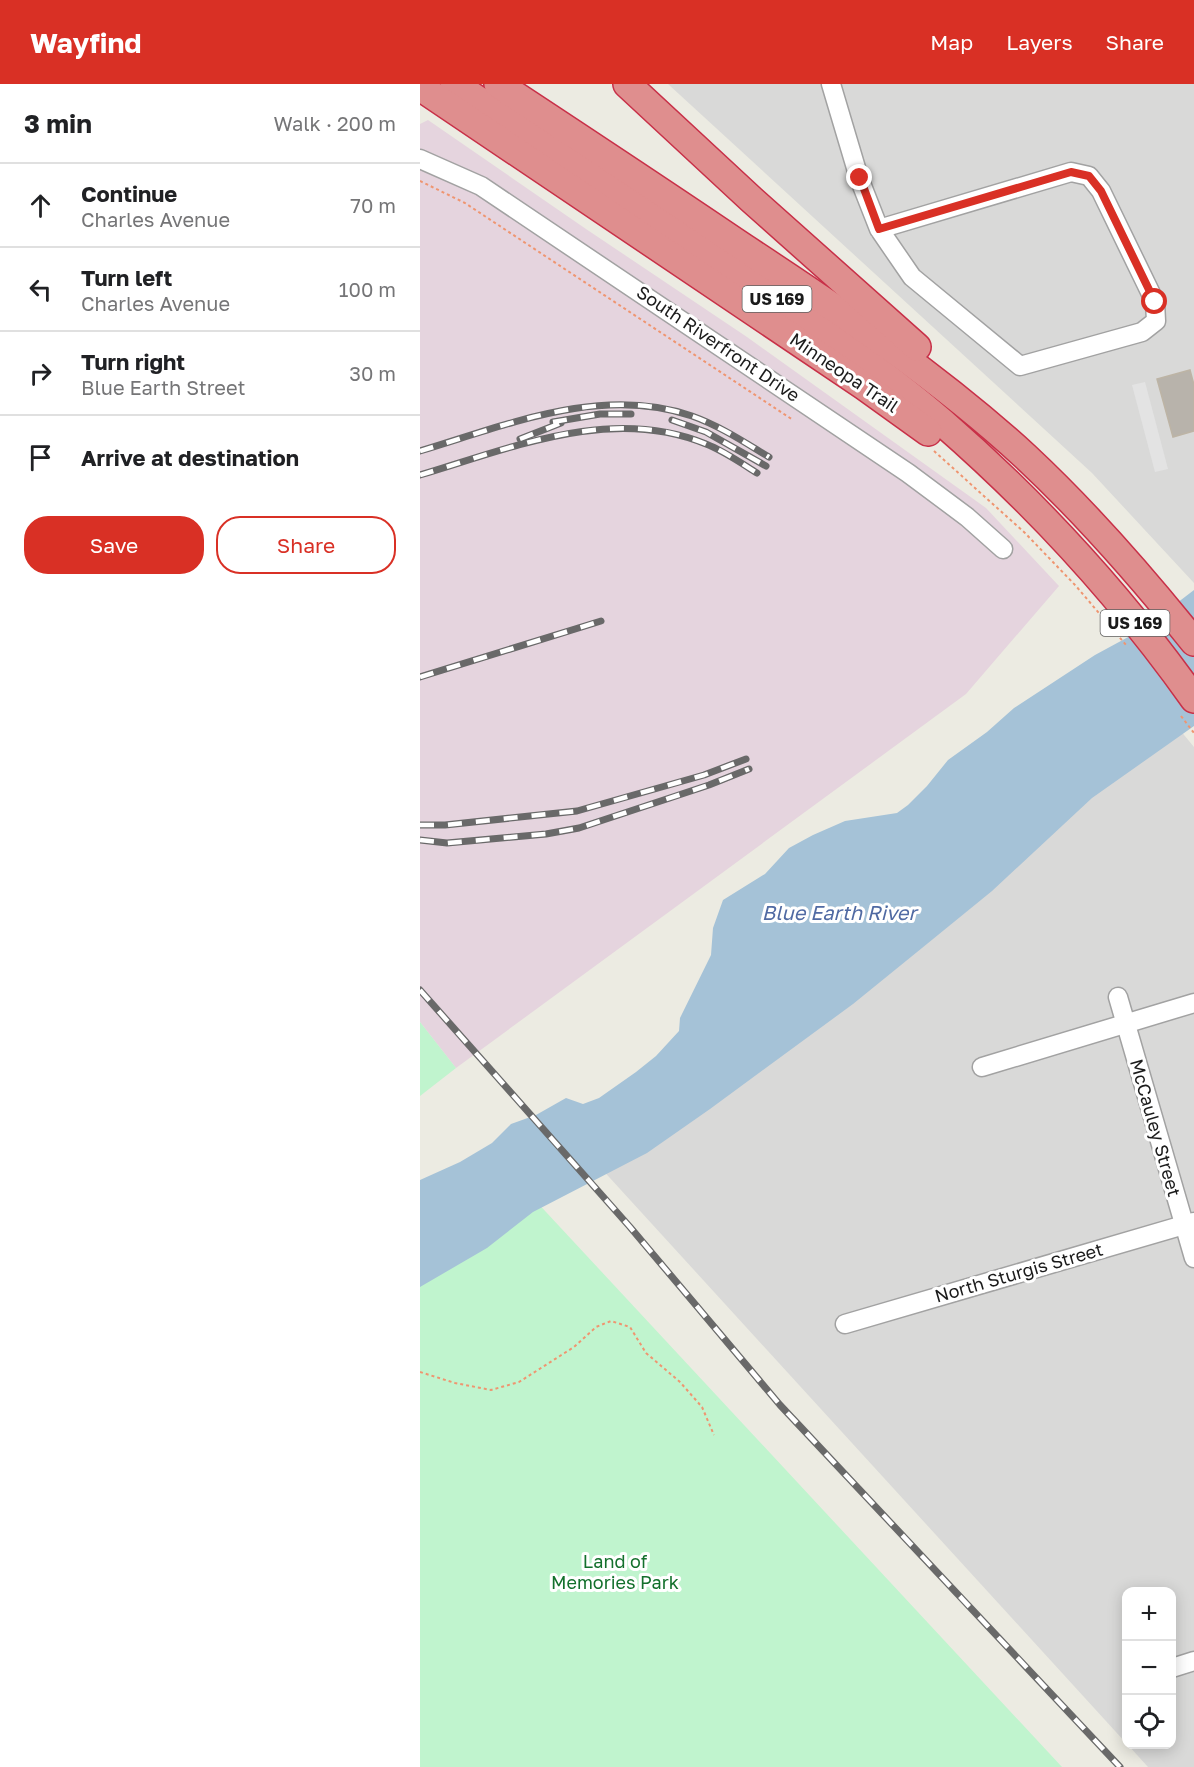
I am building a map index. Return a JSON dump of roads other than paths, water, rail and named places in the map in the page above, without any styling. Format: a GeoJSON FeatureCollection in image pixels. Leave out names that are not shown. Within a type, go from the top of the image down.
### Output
{"type":"FeatureCollection","features":[{"type":"Feature","properties":{"kind":"highway","name":"US 169"},"geometry":{"type":"LineString","coordinates":[[454,84],[809,320],[941,422],[1038,513],[1072,549],[1133,621],[1188,707]]}},
{"type":"Feature","properties":{"kind":"highway","name":"US 169"},"geometry":{"type":"LineString","coordinates":[[498,84],[849,317],[949,392],[1026,457],[1095,525],[1194,642]]}},
{"type":"Feature","properties":{"kind":"highway"},"geometry":{"type":"LineString","coordinates":[[627,84],[761,208],[950,377],[1026,457]]}},
{"type":"Feature","properties":{"kind":"highway"},"geometry":{"type":"LineString","coordinates":[[420,87],[864,386],[1038,513]]}},
{"type":"Feature","properties":{"kind":"street"},"geometry":{"type":"LineString","coordinates":[[831,84],[860,178],[879,229],[912,277],[1020,366],[1142,332],[1156,321],[1155,302],[1101,191],[1089,176],[1071,172],[879,229]]}},
{"type":"Feature","properties":{"kind":"street","name":"South Riverfront Drive"},"geometry":{"type":"LineString","coordinates":[[420,159],[451,171],[491,192],[908,473],[967,517],[1003,549]]}},
{"type":"Feature","properties":{"kind":"street","name":"McCauley Street"},"geometry":{"type":"LineString","coordinates":[[1118,998],[1189,1224],[1194,1258]]}},
{"type":"Feature","properties":{"kind":"street"},"geometry":{"type":"LineString","coordinates":[[982,1067],[1194,1003]]}},
{"type":"Feature","properties":{"kind":"street","name":"North Sturgis Street"},"geometry":{"type":"LineString","coordinates":[[845,1324],[1189,1224]]}},
{"type":"Feature","properties":{"kind":"street"},"geometry":{"type":"LineString","coordinates":[[1176,1667],[1194,1661]]}},
{"type":"Feature","properties":{"kind":"water","name":"Blue Earth River"},"geometry":{"type":"Polygon","coordinates":[[[1194,590],[1194,726],[1092,798],[992,891],[922,948],[853,1004],[710,1109],[647,1153],[533,1212],[487,1248],[420,1287],[420,1180],[460,1162],[492,1143],[511,1124],[536,1115],[566,1098],[583,1104],[599,1098],[656,1056],[679,1031],[680,1018],[711,955],[713,928],[723,900],[765,874],[789,848],[813,835],[845,821],[897,813],[927,786],[948,760],[987,732],[1014,708],[1095,655],[1143,629],[1194,590]]]}},
{"type":"Feature","properties":{"kind":"railway"},"geometry":{"type":"LineString","coordinates":[[420,451],[520,420],[554,412],[623,405],[658,408],[692,416],[722,429],[769,457]]}},
{"type":"Feature","properties":{"kind":"railway"},"geometry":{"type":"LineString","coordinates":[[553,422],[600,414],[631,414]]}},
{"type":"Feature","properties":{"kind":"railway"},"geometry":{"type":"LineString","coordinates":[[672,420],[706,432],[766,466]]}},
{"type":"Feature","properties":{"kind":"railway"},"geometry":{"type":"LineString","coordinates":[[520,439],[561,423]]}},
{"type":"Feature","properties":{"kind":"railway"},"geometry":{"type":"LineString","coordinates":[[420,475],[490,453],[562,435],[598,430],[634,429],[670,433],[706,444],[757,473]]}},
{"type":"Feature","properties":{"kind":"railway"},"geometry":{"type":"LineString","coordinates":[[420,677],[601,621]]}},
{"type":"Feature","properties":{"kind":"railway"},"geometry":{"type":"LineString","coordinates":[[420,825],[445,825],[577,811],[704,775],[746,759]]}},
{"type":"Feature","properties":{"kind":"railway"},"geometry":{"type":"LineString","coordinates":[[420,840],[447,843],[546,834],[579,828],[709,785],[749,769]]}},
{"type":"Feature","properties":{"kind":"railway"},"geometry":{"type":"LineString","coordinates":[[420,990],[630,1227],[780,1405],[1120,1767]]}},
{"type":"Feature","properties":{"kind":"park label","name":"Land of Memories Park"},"geometry":{"type":"Point","coordinates":[615,1572]}}]}
